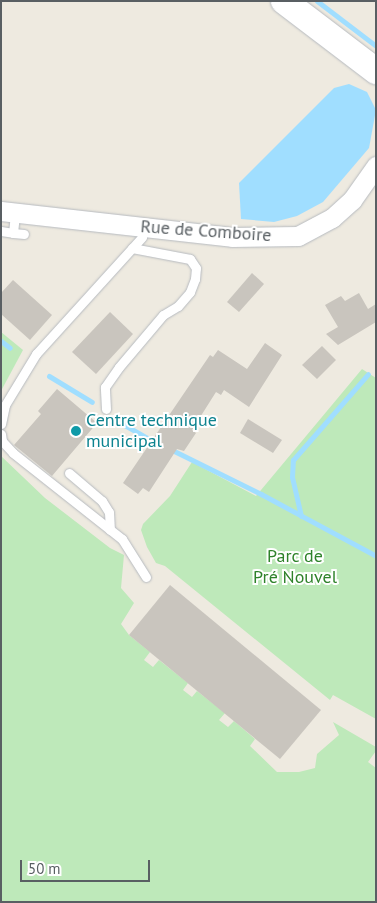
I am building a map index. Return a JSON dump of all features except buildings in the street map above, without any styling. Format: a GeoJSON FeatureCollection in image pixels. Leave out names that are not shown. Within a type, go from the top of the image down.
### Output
{"type":"FeatureCollection","features":[{"type":"Feature","properties":{"kind":"main road"},"geometry":{"type":"LineString","coordinates":[[284,1],[376,71]]}},
{"type":"Feature","properties":{"kind":"street","name":"Rue de Comboire"},"geometry":{"type":"LineString","coordinates":[[8,212],[232,237],[298,236],[332,218],[352,200],[376,166]]}},
{"type":"Feature","properties":{"kind":"lane"},"geometry":{"type":"LineString","coordinates":[[8,212],[13,232]]}},
{"type":"Feature","properties":{"kind":"lane"},"geometry":{"type":"LineString","coordinates":[[1,231],[24,234]]}},
{"type":"Feature","properties":{"kind":"lane"},"geometry":{"type":"LineString","coordinates":[[1,424],[5,405],[36,354],[142,237]]}},
{"type":"Feature","properties":{"kind":"lane"},"geometry":{"type":"LineString","coordinates":[[106,409],[105,387],[119,367],[163,315],[178,306],[190,292],[195,279],[196,268],[190,260],[132,248]]}},
{"type":"Feature","properties":{"kind":"lane"},"geometry":{"type":"LineString","coordinates":[[1,434],[2,441],[13,453],[122,539],[146,577]]}},
{"type":"Feature","properties":{"kind":"lane"},"geometry":{"type":"LineString","coordinates":[[69,473],[102,501],[109,512],[110,530]]}},
{"type":"Feature","properties":{"kind":"green space"},"geometry":{"type":"Polygon","coordinates":[[[1,332],[23,350],[1,391],[1,332]]]}},
{"type":"Feature","properties":{"kind":"green space","name":"Parc de Pré Nouvel"},"geometry":{"type":"Polygon","coordinates":[[[362,369],[376,378],[376,719],[333,695],[330,700],[165,566],[156,563],[147,547],[141,530],[143,524],[170,496],[192,462],[256,496],[362,369]]]}},
{"type":"Feature","properties":{"kind":"green space"},"geometry":{"type":"Polygon","coordinates":[[[1,456],[45,498],[110,548],[124,555],[121,588],[134,603],[121,624],[129,635],[150,652],[144,660],[153,667],[159,660],[188,683],[183,690],[192,697],[197,691],[225,713],[219,720],[228,727],[234,721],[255,739],[250,746],[277,772],[299,772],[315,768],[317,754],[339,735],[333,722],[376,747],[376,751],[368,762],[376,768],[376,902],[1,902],[1,456]]]}},
{"type":"Feature","properties":{"kind":"water"},"geometry":{"type":"Polygon","coordinates":[[[349,84],[367,92],[376,110],[369,148],[323,202],[297,216],[274,222],[241,219],[239,183],[334,88],[349,84]]]}},
{"type":"Feature","properties":{"kind":"waterway"},"geometry":{"type":"LineString","coordinates":[[317,1],[376,46]]}},
{"type":"Feature","properties":{"kind":"waterway"},"geometry":{"type":"LineString","coordinates":[[1,341],[10,348]]}},
{"type":"Feature","properties":{"kind":"waterway"},"geometry":{"type":"LineString","coordinates":[[301,516],[292,477],[293,460],[368,374]]}},
{"type":"Feature","properties":{"kind":"waterway"},"geometry":{"type":"LineString","coordinates":[[49,376],[92,402]]}},
{"type":"Feature","properties":{"kind":"waterway"},"geometry":{"type":"LineString","coordinates":[[121,423],[156,443]]}},
{"type":"Feature","properties":{"kind":"waterway"},"geometry":{"type":"LineString","coordinates":[[170,449],[261,494],[376,556]]}},
{"type":"Feature","properties":{"kind":"place","name":"Centre technique municipal"},"geometry":{"type":"Point","coordinates":[76,431]}}]}
